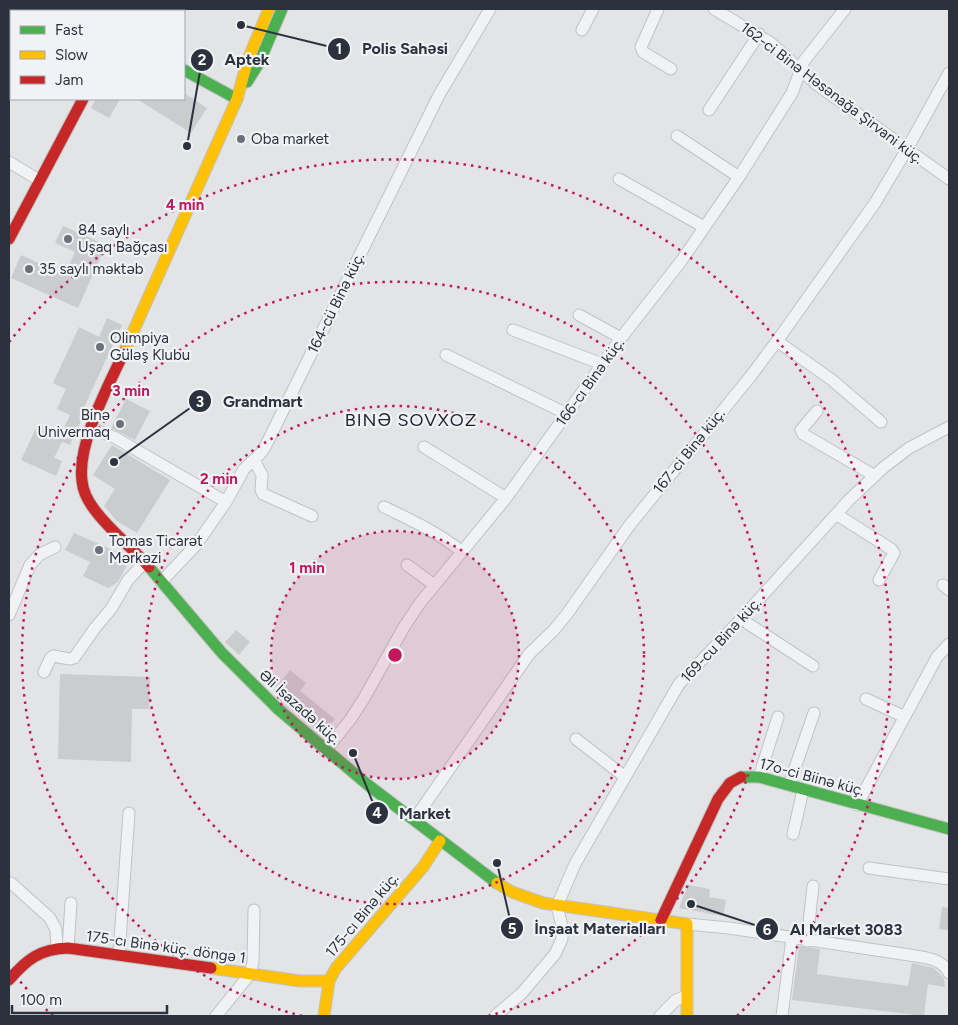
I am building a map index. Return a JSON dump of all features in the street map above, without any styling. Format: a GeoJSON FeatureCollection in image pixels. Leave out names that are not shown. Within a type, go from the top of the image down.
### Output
{"type":"FeatureCollection","features":[{"type":"Feature","properties":{"kind":"street"},"geometry":{"type":"LineString","coordinates":[[81,9],[86,10]]}},
{"type":"Feature","properties":{"kind":"street"},"geometry":{"type":"LineString","coordinates":[[254,61],[269,9]]}},
{"type":"Feature","properties":{"kind":"street"},"geometry":{"type":"LineString","coordinates":[[254,61],[282,9]]}},
{"type":"Feature","properties":{"kind":"street","name":"164-cü Binə küç."},"geometry":{"type":"LineString","coordinates":[[161,582],[196,545],[226,502],[244,469],[265,447],[439,95],[490,9]]}},
{"type":"Feature","properties":{"kind":"street"},"geometry":{"type":"LineString","coordinates":[[582,30],[593,9]]}},
{"type":"Feature","properties":{"kind":"street"},"geometry":{"type":"LineString","coordinates":[[658,9],[641,47],[643,52],[671,69]]}},
{"type":"Feature","properties":{"kind":"street","name":"162-ci Binə Həsənağa Şirvani küç."},"geometry":{"type":"LineString","coordinates":[[714,9],[759,34],[780,50],[816,84],[949,180]]}},
{"type":"Feature","properties":{"kind":"street","name":"166-cı Binə küç."},"geometry":{"type":"LineString","coordinates":[[326,751],[363,700],[404,627],[433,584],[506,498],[621,338],[682,260],[792,94],[800,69],[811,52],[845,9]]}},
{"type":"Feature","properties":{"kind":"street"},"geometry":{"type":"LineString","coordinates":[[709,110],[759,34]]}},
{"type":"Feature","properties":{"kind":"street","name":"Əli İsazadə küç."},"geometry":{"type":"LineString","coordinates":[[254,61],[91,428],[81,469],[85,492],[96,511],[145,562],[187,614],[236,668],[294,724],[348,770],[493,880],[512,892],[557,906],[729,928],[925,958],[942,964],[949,974]]}},
{"type":"Feature","properties":{"kind":"street"},"geometry":{"type":"LineString","coordinates":[[185,71],[237,99]]}},
{"type":"Feature","properties":{"kind":"street","name":"167-ci Binə küç."},"geometry":{"type":"LineString","coordinates":[[414,820],[529,654],[554,630],[567,614],[639,513],[750,377],[777,340],[874,203],[907,149],[949,72]]}},
{"type":"Feature","properties":{"kind":"street"},"geometry":{"type":"LineString","coordinates":[[9,239],[82,100]]}},
{"type":"Feature","properties":{"kind":"street"},"geometry":{"type":"LineString","coordinates":[[677,136],[738,177]]}},
{"type":"Feature","properties":{"kind":"street"},"geometry":{"type":"LineString","coordinates":[[9,162],[39,180]]}},
{"type":"Feature","properties":{"kind":"street"},"geometry":{"type":"LineString","coordinates":[[619,178],[704,227]]}},
{"type":"Feature","properties":{"kind":"street"},"geometry":{"type":"LineString","coordinates":[[579,315],[621,338]]}},
{"type":"Feature","properties":{"kind":"street"},"geometry":{"type":"LineString","coordinates":[[513,330],[602,364]]}},
{"type":"Feature","properties":{"kind":"street"},"geometry":{"type":"LineString","coordinates":[[777,340],[832,380],[880,422]]}},
{"type":"Feature","properties":{"kind":"street"},"geometry":{"type":"LineString","coordinates":[[446,355],[567,414]]}},
{"type":"Feature","properties":{"kind":"street"},"geometry":{"type":"LineString","coordinates":[[817,411],[801,430],[803,434],[874,476]]}},
{"type":"Feature","properties":{"kind":"street","name":"169-cu Binə küç."},"geometry":{"type":"LineString","coordinates":[[557,906],[575,864],[678,684],[741,620],[836,514],[874,476],[909,448],[949,427]]}},
{"type":"Feature","properties":{"kind":"street"},"geometry":{"type":"LineString","coordinates":[[91,428],[114,437],[226,502]]}},
{"type":"Feature","properties":{"kind":"street"},"geometry":{"type":"LineString","coordinates":[[424,447],[506,498]]}},
{"type":"Feature","properties":{"kind":"street"},"geometry":{"type":"LineString","coordinates":[[254,460],[262,475],[261,490],[263,494],[312,516]]}},
{"type":"Feature","properties":{"kind":"street"},"geometry":{"type":"LineString","coordinates":[[384,507],[429,530],[461,551]]}},
{"type":"Feature","properties":{"kind":"street"},"geometry":{"type":"LineString","coordinates":[[836,514],[892,549],[894,553],[879,580]]}},
{"type":"Feature","properties":{"kind":"street"},"geometry":{"type":"LineString","coordinates":[[9,615],[30,564],[39,555],[55,547]]}},
{"type":"Feature","properties":{"kind":"street"},"geometry":{"type":"LineString","coordinates":[[44,672],[53,656],[74,658],[111,609],[128,580],[145,562]]}},
{"type":"Feature","properties":{"kind":"street"},"geometry":{"type":"LineString","coordinates":[[407,564],[433,584]]}},
{"type":"Feature","properties":{"kind":"street"},"geometry":{"type":"LineString","coordinates":[[741,620],[813,666]]}},
{"type":"Feature","properties":{"kind":"street"},"geometry":{"type":"LineString","coordinates":[[857,805],[937,657],[949,644]]}},
{"type":"Feature","properties":{"kind":"street"},"geometry":{"type":"LineString","coordinates":[[866,699],[905,717]]}},
{"type":"Feature","properties":{"kind":"street"},"geometry":{"type":"LineString","coordinates":[[789,785],[814,713]]}},
{"type":"Feature","properties":{"kind":"street"},"geometry":{"type":"LineString","coordinates":[[760,777],[778,717]]}},
{"type":"Feature","properties":{"kind":"street"},"geometry":{"type":"LineString","coordinates":[[576,739],[625,777]]}},
{"type":"Feature","properties":{"kind":"street","name":"17o-ci Biinə küç."},"geometry":{"type":"LineString","coordinates":[[661,920],[724,788],[731,781],[741,776],[760,777],[949,829]]}},
{"type":"Feature","properties":{"kind":"street"},"geometry":{"type":"LineString","coordinates":[[793,834],[803,790]]}},
{"type":"Feature","properties":{"kind":"street"},"geometry":{"type":"LineString","coordinates":[[119,954],[129,813]]}},
{"type":"Feature","properties":{"kind":"street","name":"175-cı Binə küç."},"geometry":{"type":"LineString","coordinates":[[324,1016],[329,981],[336,968],[423,867],[440,840]]}},
{"type":"Feature","properties":{"kind":"street"},"geometry":{"type":"LineString","coordinates":[[869,868],[949,879]]}},
{"type":"Feature","properties":{"kind":"street"},"geometry":{"type":"LineString","coordinates":[[10,883],[50,918],[63,948]]}},
{"type":"Feature","properties":{"kind":"street"},"geometry":{"type":"LineString","coordinates":[[807,940],[813,886]]}},
{"type":"Feature","properties":{"kind":"street"},"geometry":{"type":"LineString","coordinates":[[63,948],[71,903]]}},
{"type":"Feature","properties":{"kind":"street"},"geometry":{"type":"LineString","coordinates":[[496,1016],[522,992],[555,954],[562,939],[562,926],[557,906]]}},
{"type":"Feature","properties":{"kind":"street"},"geometry":{"type":"LineString","coordinates":[[216,1016],[250,974],[253,962],[254,910]]}},
{"type":"Feature","properties":{"kind":"street"},"geometry":{"type":"LineString","coordinates":[[687,924],[687,1016]]}},
{"type":"Feature","properties":{"kind":"street"},"geometry":{"type":"LineString","coordinates":[[782,1016],[792,938]]}},
{"type":"Feature","properties":{"kind":"street","name":"175-cı Binə küç. döngə 1"},"geometry":{"type":"LineString","coordinates":[[9,980],[34,956],[48,950],[63,948],[119,954],[308,982],[329,981]]}},
{"type":"Feature","properties":{"kind":"street"},"geometry":{"type":"LineString","coordinates":[[660,1016],[676,1000],[687,996]]}},
{"type":"Feature","properties":{"kind":"building"},"geometry":{"type":"Polygon","coordinates":[[[185,94],[207,108],[191,133],[139,100],[185,100],[185,94]]]}},
{"type":"Feature","properties":{"kind":"building"},"geometry":{"type":"Polygon","coordinates":[[[95,100],[119,100],[109,118],[91,108],[95,100]]]}},
{"type":"Feature","properties":{"kind":"building"},"geometry":{"type":"Polygon","coordinates":[[[63,226],[106,245],[78,308],[11,278],[21,255],[65,275],[75,252],[55,243],[63,226]]]}},
{"type":"Feature","properties":{"kind":"building"},"geometry":{"type":"Polygon","coordinates":[[[107,318],[122,325],[79,418],[82,419],[70,445],[62,442],[54,458],[62,461],[56,476],[21,460],[38,424],[61,434],[70,415],[57,409],[66,389],[53,383],[79,327],[99,337],[107,318]]]}},
{"type":"Feature","properties":{"kind":"building"},"geometry":{"type":"Polygon","coordinates":[[[126,399],[150,411],[135,440],[111,428],[126,399]]]}},
{"type":"Feature","properties":{"kind":"building"},"geometry":{"type":"Polygon","coordinates":[[[112,445],[170,480],[137,533],[117,521],[104,506],[115,489],[93,475],[112,445]]]}},
{"type":"Feature","properties":{"kind":"building"},"geometry":{"type":"Polygon","coordinates":[[[74,533],[124,555],[128,559],[129,561],[118,582],[108,588],[83,576],[90,562],[65,550],[74,533]]]}},
{"type":"Feature","properties":{"kind":"building"},"geometry":{"type":"Polygon","coordinates":[[[236,630],[250,642],[239,655],[225,642],[236,630]]]}},
{"type":"Feature","properties":{"kind":"building"},"geometry":{"type":"Polygon","coordinates":[[[290,670],[306,683],[300,691],[335,719],[325,731],[291,703],[295,698],[278,685],[290,670]]]}},
{"type":"Feature","properties":{"kind":"building"},"geometry":{"type":"Polygon","coordinates":[[[60,674],[150,677],[149,709],[132,709],[131,762],[58,759],[60,674]]]}},
{"type":"Feature","properties":{"kind":"building"},"geometry":{"type":"Polygon","coordinates":[[[688,885],[710,889],[709,897],[726,900],[723,916],[679,908],[688,885]]]}},
{"type":"Feature","properties":{"kind":"building"},"geometry":{"type":"Polygon","coordinates":[[[942,907],[949,908],[949,930],[939,929],[942,907]]]}},
{"type":"Feature","properties":{"kind":"building"},"geometry":{"type":"Polygon","coordinates":[[[799,946],[820,949],[817,974],[908,986],[912,963],[934,968],[944,978],[945,987],[928,984],[924,1016],[792,1000],[799,946]]]}},
{"type":"Feature","properties":{"kind":"traffic: fast"},"geometry":{"type":"LineString","coordinates":[[247,82],[259,63],[282,9]]}},
{"type":"Feature","properties":{"kind":"traffic: fast"},"geometry":{"type":"LineString","coordinates":[[185,71],[237,99]]}},
{"type":"Feature","properties":{"kind":"traffic: fast"},"geometry":{"type":"LineString","coordinates":[[149,567],[222,653],[278,709],[368,785],[497,883]]}},
{"type":"Feature","properties":{"kind":"traffic: fast"},"geometry":{"type":"LineString","coordinates":[[741,777],[759,777],[949,829]]}},
{"type":"Feature","properties":{"kind":"traffic: slow"},"geometry":{"type":"LineString","coordinates":[[124,352],[237,99],[248,59],[269,9]]}},
{"type":"Feature","properties":{"kind":"traffic: slow"},"geometry":{"type":"LineString","coordinates":[[324,1016],[329,981],[336,968],[423,867],[440,841]]}},
{"type":"Feature","properties":{"kind":"traffic: slow"},"geometry":{"type":"LineString","coordinates":[[497,883],[512,892],[543,903],[687,924],[687,1016]]}},
{"type":"Feature","properties":{"kind":"traffic: slow"},"geometry":{"type":"LineString","coordinates":[[211,968],[300,981],[329,981]]}},
{"type":"Feature","properties":{"kind":"traffic: jam"},"geometry":{"type":"LineString","coordinates":[[9,239],[82,100]]}},
{"type":"Feature","properties":{"kind":"traffic: jam"},"geometry":{"type":"LineString","coordinates":[[124,352],[102,398],[89,433],[84,450],[82,481],[83,489],[94,509],[107,525],[149,567]]}},
{"type":"Feature","properties":{"kind":"traffic: jam"},"geometry":{"type":"LineString","coordinates":[[661,920],[718,799],[730,783],[741,777]]}},
{"type":"Feature","properties":{"kind":"traffic: jam"},"geometry":{"type":"LineString","coordinates":[[9,980],[35,956],[49,950],[68,948],[211,968]]}},
{"type":"Feature","properties":{"kind":"place","name":"Polis Sahəsi"},"geometry":{"type":"Point","coordinates":[241,25]}},
{"type":"Feature","properties":{"kind":"place","name":"Oba market"},"geometry":{"type":"Point","coordinates":[241,139]}},
{"type":"Feature","properties":{"kind":"place","name":"Aptek"},"geometry":{"type":"Point","coordinates":[187,146]}},
{"type":"Feature","properties":{"kind":"place","name":"84 saylı Uşaq Bağçası"},"geometry":{"type":"Point","coordinates":[68,239]}},
{"type":"Feature","properties":{"kind":"place","name":"35 saylı məktəb"},"geometry":{"type":"Point","coordinates":[29,269]}},
{"type":"Feature","properties":{"kind":"place","name":"Olimpiya Güləş Klubu"},"geometry":{"type":"Point","coordinates":[100,347]}},
{"type":"Feature","properties":{"kind":"place","name":"Binə Univermaq"},"geometry":{"type":"Point","coordinates":[120,424]}},
{"type":"Feature","properties":{"kind":"place","name":"Grandmart"},"geometry":{"type":"Point","coordinates":[114,462]}},
{"type":"Feature","properties":{"kind":"place","name":"Tomas Ticarət Mərkəzi"},"geometry":{"type":"Point","coordinates":[99,550]}},
{"type":"Feature","properties":{"kind":"place","name":"Market"},"geometry":{"type":"Point","coordinates":[353,753]}},
{"type":"Feature","properties":{"kind":"place","name":"İnşaat Materialları"},"geometry":{"type":"Point","coordinates":[497,863]}},
{"type":"Feature","properties":{"kind":"place","name":"Al Market 3083"},"geometry":{"type":"Point","coordinates":[691,904]}},
{"type":"Feature","properties":{"kind":"district","name":"BINƏ SOVXOZ"},"geometry":{"type":"Point","coordinates":[411,420]}}]}
